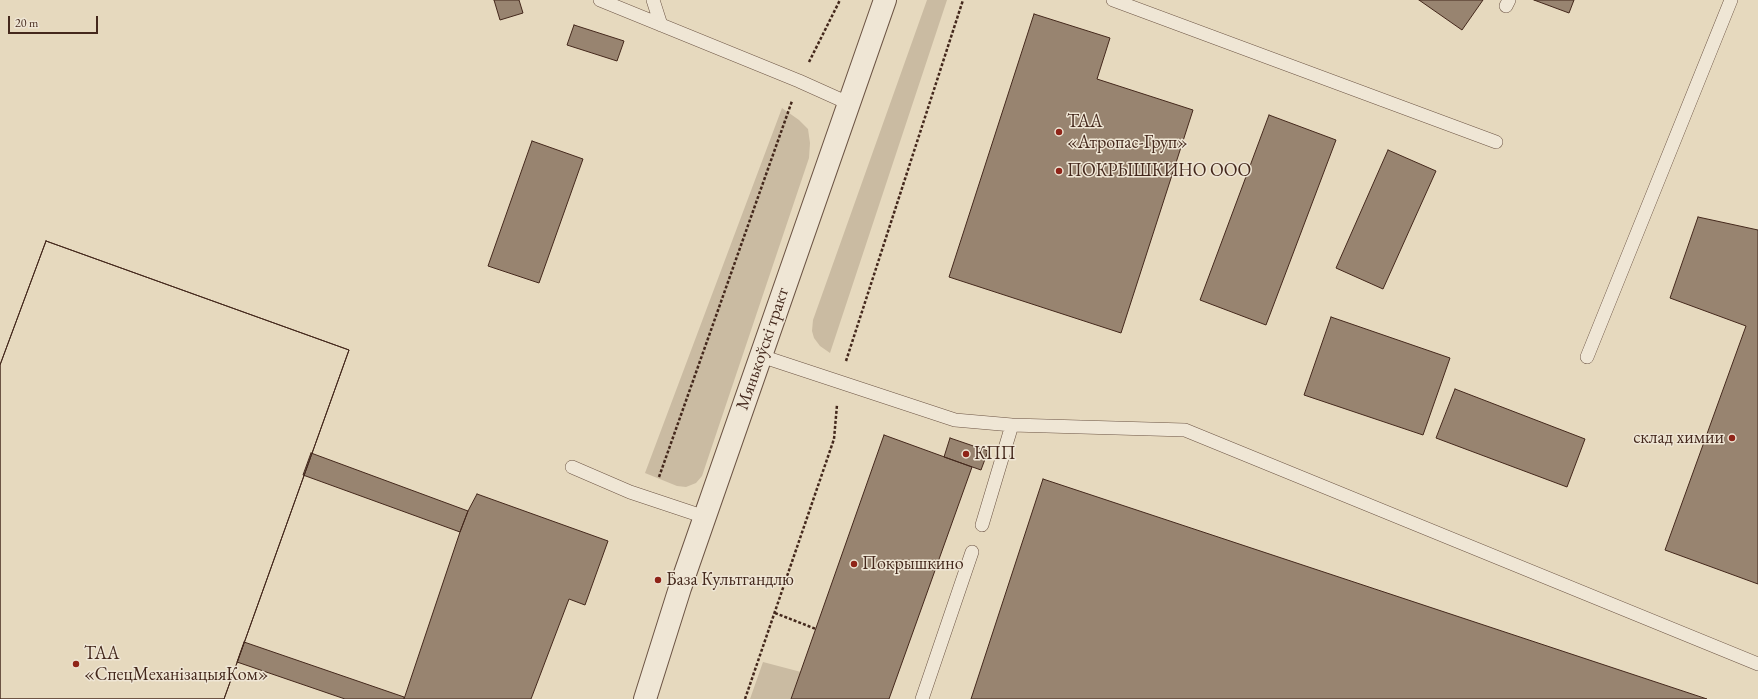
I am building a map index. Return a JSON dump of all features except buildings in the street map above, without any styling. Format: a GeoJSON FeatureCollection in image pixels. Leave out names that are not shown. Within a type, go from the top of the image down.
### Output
{"type":"FeatureCollection","features":[{"type":"Feature","properties":{"kind":"street","name":"Мянькоўскі тракт"},"geometry":{"type":"LineString","coordinates":[[645,699],[704,518],[885,0]]}},
{"type":"Feature","properties":{"kind":"lane"},"geometry":{"type":"LineString","coordinates":[[600,0],[799,81],[848,103]]}},
{"type":"Feature","properties":{"kind":"lane"},"geometry":{"type":"LineString","coordinates":[[653,0],[661,25]]}},
{"type":"Feature","properties":{"kind":"lane"},"geometry":{"type":"LineString","coordinates":[[1113,0],[1496,142]]}},
{"type":"Feature","properties":{"kind":"lane"},"geometry":{"type":"LineString","coordinates":[[1587,357],[1731,0]]}},
{"type":"Feature","properties":{"kind":"lane"},"geometry":{"type":"LineString","coordinates":[[761,356],[955,420],[1012,425],[1185,430],[1758,664]]}},
{"type":"Feature","properties":{"kind":"lane"},"geometry":{"type":"LineString","coordinates":[[982,525],[1012,425]]}},
{"type":"Feature","properties":{"kind":"lane"},"geometry":{"type":"LineString","coordinates":[[572,468],[630,492],[704,518]]}},
{"type":"Feature","properties":{"kind":"lane"},"geometry":{"type":"LineString","coordinates":[[922,699],[972,552]]}},
{"type":"Feature","properties":{"kind":"path"},"geometry":{"type":"LineString","coordinates":[[652,499],[799,81],[840,0]]}},
{"type":"Feature","properties":{"kind":"path"},"geometry":{"type":"LineString","coordinates":[[744,699],[775,614],[834,439],[839,381],[963,0]]}},
{"type":"Feature","properties":{"kind":"path"},"geometry":{"type":"LineString","coordinates":[[775,614],[816,629]]}},
{"type":"Feature","properties":{"kind":"shaded area"},"geometry":{"type":"Polygon","coordinates":[[[927,0],[947,0],[830,353],[820,346],[814,338],[812,331],[813,320],[927,0]]]}},
{"type":"Feature","properties":{"kind":"shaded area"},"geometry":{"type":"Polygon","coordinates":[[[782,108],[799,120],[808,129],[810,143],[809,158],[702,476],[696,483],[686,487],[677,486],[645,473],[782,108]]]}},
{"type":"Feature","properties":{"kind":"shaded area"},"geometry":{"type":"Polygon","coordinates":[[[763,662],[801,672],[791,699],[750,699],[763,662]]]}},
{"type":"Feature","properties":{"kind":"place","name":"ТАА «Атропас-Груп»"},"geometry":{"type":"Point","coordinates":[1059,132]}},
{"type":"Feature","properties":{"kind":"place","name":"ПОКРЫШКИНО ООО"},"geometry":{"type":"Point","coordinates":[1059,171]}},
{"type":"Feature","properties":{"kind":"place","name":"склад химии"},"geometry":{"type":"Point","coordinates":[1732,438]}},
{"type":"Feature","properties":{"kind":"place","name":"КПП"},"geometry":{"type":"Point","coordinates":[966,454]}},
{"type":"Feature","properties":{"kind":"place","name":"Покрышкино"},"geometry":{"type":"Point","coordinates":[854,564]}},
{"type":"Feature","properties":{"kind":"place","name":"База Культгандлю"},"geometry":{"type":"Point","coordinates":[658,580]}},
{"type":"Feature","properties":{"kind":"place","name":"ТАА «СпецМеханізацыяКом»"},"geometry":{"type":"Point","coordinates":[76,664]}}]}
